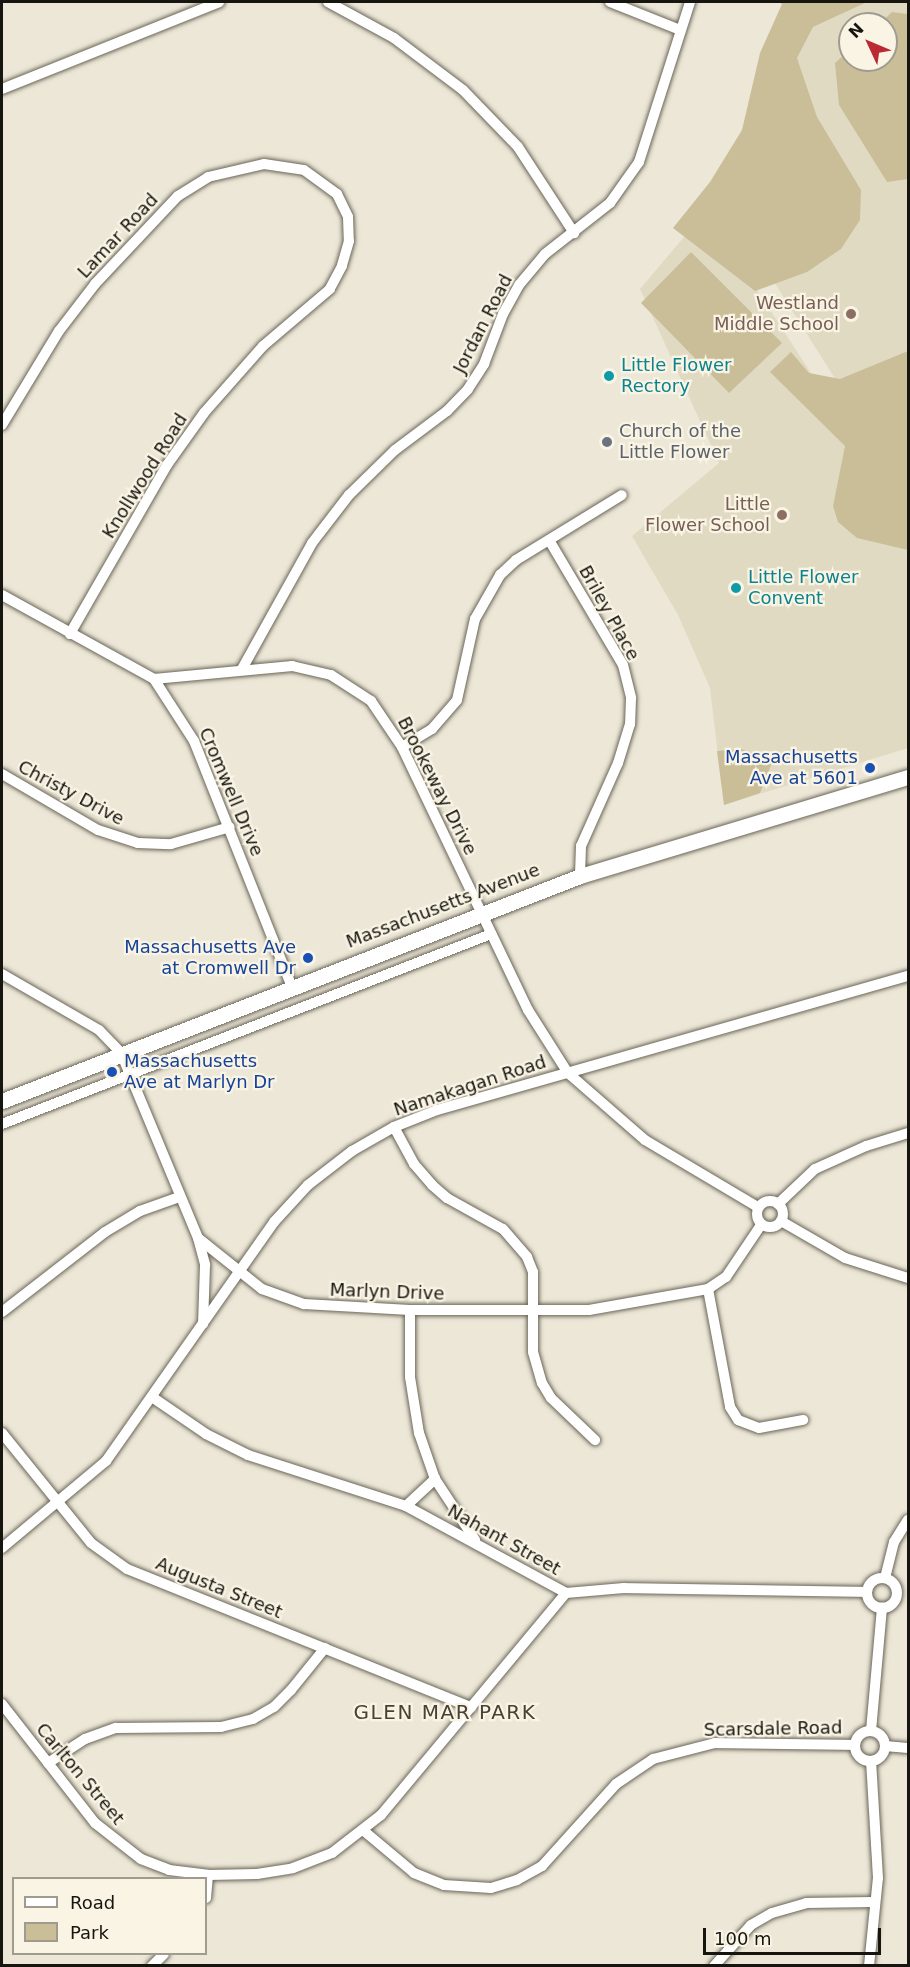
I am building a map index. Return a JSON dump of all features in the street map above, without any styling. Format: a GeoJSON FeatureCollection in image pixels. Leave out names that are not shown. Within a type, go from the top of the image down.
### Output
{"type":"FeatureCollection","features":[{"type":"Feature","properties":{"kind":"main road","name":"Massachusetts Avenue"},"geometry":{"type":"LineString","coordinates":[[2,1101],[291,985],[579,876],[909,777]]}},
{"type":"Feature","properties":{"kind":"street"},"geometry":{"type":"LineString","coordinates":[[2,88],[219,2]]}},
{"type":"Feature","properties":{"kind":"street"},"geometry":{"type":"LineString","coordinates":[[328,2],[394,38],[463,90],[518,147],[574,233]]}},
{"type":"Feature","properties":{"kind":"street"},"geometry":{"type":"LineString","coordinates":[[610,2],[680,30]]}},
{"type":"Feature","properties":{"kind":"street","name":"Jordan Road"},"geometry":{"type":"LineString","coordinates":[[242,669],[312,543],[364,480],[468,389],[484,364],[503,314],[519,285],[545,254],[610,203],[639,162],[690,2]]}},
{"type":"Feature","properties":{"kind":"street","name":"Lamar Road"},"geometry":{"type":"LineString","coordinates":[[2,425],[40,360],[95,284],[178,196],[208,177],[245,166],[304,170],[318,177]]}},
{"type":"Feature","properties":{"kind":"street","name":"Knollwood Road"},"geometry":{"type":"LineString","coordinates":[[70,634],[167,465],[204,413],[263,346],[330,289],[342,266],[349,241],[348,217],[337,194],[318,177]]}},
{"type":"Feature","properties":{"kind":"street"},"geometry":{"type":"LineString","coordinates":[[402,747],[432,729],[457,700],[475,619],[484,597],[516,560],[622,495]]}},
{"type":"Feature","properties":{"kind":"street","name":"Briley Place"},"geometry":{"type":"LineString","coordinates":[[549,540],[622,665],[631,698],[630,724],[618,763],[581,846],[579,876]]}},
{"type":"Feature","properties":{"kind":"street","name":"Cromwell Drive"},"geometry":{"type":"LineString","coordinates":[[2,595],[154,679],[194,741],[291,985]]}},
{"type":"Feature","properties":{"kind":"street","name":"Brookeway Drive"},"geometry":{"type":"LineString","coordinates":[[154,679],[292,666],[331,675],[371,701],[402,747],[528,1010],[568,1073],[645,1140],[758,1207]]}},
{"type":"Feature","properties":{"kind":"street","name":"Christy Drive"},"geometry":{"type":"LineString","coordinates":[[2,774],[98,830],[138,843],[171,844],[230,827]]}},
{"type":"Feature","properties":{"kind":"street"},"geometry":{"type":"LineString","coordinates":[[2,1124],[491,934]]}},
{"type":"Feature","properties":{"kind":"street"},"geometry":{"type":"LineString","coordinates":[[2,974],[99,1030],[121,1053]]}},
{"type":"Feature","properties":{"kind":"street","name":"Namakagan Road"},"geometry":{"type":"LineString","coordinates":[[2,1548],[58,1504],[106,1461],[274,1222],[308,1185],[352,1150],[394,1127],[568,1073],[909,976]]}},
{"type":"Feature","properties":{"kind":"street","name":"Marlyn Drive"},"geometry":{"type":"LineString","coordinates":[[121,1053],[198,1238],[262,1289],[304,1304],[410,1310],[533,1312],[590,1310],[708,1289],[726,1277],[761,1225]]}},
{"type":"Feature","properties":{"kind":"street"},"geometry":{"type":"LineString","coordinates":[[394,1127],[414,1164],[432,1185],[513,1237],[532,1272],[533,1352],[542,1383],[559,1407],[595,1440]]}},
{"type":"Feature","properties":{"kind":"street"},"geometry":{"type":"LineString","coordinates":[[778,1204],[792,1187],[836,1158],[909,1133]]}},
{"type":"Feature","properties":{"kind":"street"},"geometry":{"type":"LineString","coordinates":[[2,1312],[105,1232],[140,1211],[179,1197]]}},
{"type":"Feature","properties":{"kind":"street"},"geometry":{"type":"LineString","coordinates":[[770,1201],[778,1204],[783,1214],[781,1221],[770,1228],[761,1225],[757,1218],[758,1207],[770,1201]]}},
{"type":"Feature","properties":{"kind":"street"},"geometry":{"type":"LineString","coordinates":[[781,1221],[845,1258],[909,1278]]}},
{"type":"Feature","properties":{"kind":"street"},"geometry":{"type":"LineString","coordinates":[[198,1238],[205,1265],[203,1324]]}},
{"type":"Feature","properties":{"kind":"street"},"geometry":{"type":"LineString","coordinates":[[708,1289],[730,1407],[738,1420],[759,1428],[803,1420]]}},
{"type":"Feature","properties":{"kind":"street"},"geometry":{"type":"LineString","coordinates":[[410,1310],[413,1407],[435,1479],[476,1540]]}},
{"type":"Feature","properties":{"kind":"street","name":"Nahant Street"},"geometry":{"type":"LineString","coordinates":[[152,1397],[206,1434],[248,1455],[406,1506],[476,1540],[566,1593],[624,1588],[867,1592]]}},
{"type":"Feature","properties":{"kind":"street","name":"Augusta Street"},"geometry":{"type":"LineString","coordinates":[[2,1433],[92,1543],[127,1569],[471,1707]]}},
{"type":"Feature","properties":{"kind":"street"},"geometry":{"type":"LineString","coordinates":[[406,1506],[435,1479]]}},
{"type":"Feature","properties":{"kind":"street"},"geometry":{"type":"LineString","coordinates":[[885,1578],[894,1542],[909,1520]]}},
{"type":"Feature","properties":{"kind":"street"},"geometry":{"type":"LineString","coordinates":[[885,1578],[895,1586],[897,1594],[890,1605],[882,1607],[873,1605],[867,1592],[872,1581],[885,1578]]}},
{"type":"Feature","properties":{"kind":"street","name":"Carlton Street"},"geometry":{"type":"LineString","coordinates":[[2,1704],[95,1823],[121,1847],[169,1870],[208,1875],[257,1874],[293,1868],[332,1852],[364,1831],[566,1593]]}},
{"type":"Feature","properties":{"kind":"street"},"geometry":{"type":"LineString","coordinates":[[897,1594],[909,1595]]}},
{"type":"Feature","properties":{"kind":"street"},"geometry":{"type":"LineString","coordinates":[[871,1731],[882,1607]]}},
{"type":"Feature","properties":{"kind":"street"},"geometry":{"type":"LineString","coordinates":[[48,1763],[85,1739],[116,1728],[221,1727],[253,1719],[274,1707],[325,1648]]}},
{"type":"Feature","properties":{"kind":"street"},"geometry":{"type":"LineString","coordinates":[[871,1731],[880,1734],[885,1746],[879,1758],[871,1761],[861,1758],[855,1745],[862,1733],[871,1731]]}},
{"type":"Feature","properties":{"kind":"street","name":"Scarsdale Road"},"geometry":{"type":"LineString","coordinates":[[364,1831],[414,1873],[444,1885],[491,1888],[517,1880],[542,1866],[616,1784],[653,1759],[715,1743],[855,1745]]}},
{"type":"Feature","properties":{"kind":"street"},"geometry":{"type":"LineString","coordinates":[[885,1746],[909,1748]]}},
{"type":"Feature","properties":{"kind":"street"},"geometry":{"type":"LineString","coordinates":[[869,1965],[873,1902],[878,1878],[871,1761]]}},
{"type":"Feature","properties":{"kind":"street"},"geometry":{"type":"LineString","coordinates":[[207,1886],[208,1875]]}},
{"type":"Feature","properties":{"kind":"street"},"geometry":{"type":"LineString","coordinates":[[714,1965],[752,1925],[772,1913],[806,1904],[873,1902]]}},
{"type":"Feature","properties":{"kind":"shaded area","name":"Westland Middle School"},"geometry":{"type":"Polygon","coordinates":[[[791,2],[908,2],[908,441],[861,420],[727,207],[791,2]]]}},
{"type":"Feature","properties":{"kind":"shaded area","name":"Little Flower School"},"geometry":{"type":"Polygon","coordinates":[[[706,211],[884,486],[908,495],[908,748],[724,805],[710,688],[678,615],[632,536],[719,463],[640,289],[706,211]]]}},
{"type":"Feature","properties":{"kind":"green space"},"geometry":{"type":"Polygon","coordinates":[[[779,2],[867,2],[845,12],[838,12],[838,15],[813,27],[797,58],[817,117],[861,190],[860,220],[841,249],[807,272],[755,291],[673,228],[710,182],[742,130],[760,53],[782,4],[779,2]]]}},
{"type":"Feature","properties":{"kind":"green space"},"geometry":{"type":"Polygon","coordinates":[[[908,8],[908,179],[887,182],[839,105],[835,63],[838,60],[838,72],[898,72],[898,13],[907,14],[908,8]]]}},
{"type":"Feature","properties":{"kind":"green space"},"geometry":{"type":"Polygon","coordinates":[[[691,252],[782,343],[729,393],[641,303],[691,252]]]}},
{"type":"Feature","properties":{"kind":"green space"},"geometry":{"type":"Polygon","coordinates":[[[908,351],[908,550],[857,538],[838,522],[833,506],[845,446],[770,372],[791,352],[809,373],[840,379],[908,351]]]}},
{"type":"Feature","properties":{"kind":"green space"},"geometry":{"type":"Polygon","coordinates":[[[741,749],[773,760],[760,793],[724,805],[717,751],[741,749]]]}},
{"type":"Feature","properties":{"kind":"place","name":"Westland Middle School"},"geometry":{"type":"Point","coordinates":[851,314]}},
{"type":"Feature","properties":{"kind":"place","name":"Little Flower Rectory"},"geometry":{"type":"Point","coordinates":[609,376]}},
{"type":"Feature","properties":{"kind":"place","name":"Church of the Little Flower"},"geometry":{"type":"Point","coordinates":[607,442]}},
{"type":"Feature","properties":{"kind":"place","name":"Little Flower School"},"geometry":{"type":"Point","coordinates":[782,515]}},
{"type":"Feature","properties":{"kind":"place","name":"Little Flower Convent"},"geometry":{"type":"Point","coordinates":[736,588]}},
{"type":"Feature","properties":{"kind":"place","name":"Massachusetts Ave at 5601"},"geometry":{"type":"Point","coordinates":[870,768]}},
{"type":"Feature","properties":{"kind":"place","name":"Massachusetts Ave at Cromwell Dr"},"geometry":{"type":"Point","coordinates":[308,958]}},
{"type":"Feature","properties":{"kind":"place","name":"Massachusetts Ave at Marlyn Dr"},"geometry":{"type":"Point","coordinates":[112,1072]}},
{"type":"Feature","properties":{"kind":"district","name":"GLEN MAR PARK"},"geometry":{"type":"Point","coordinates":[445,1712]}}]}
